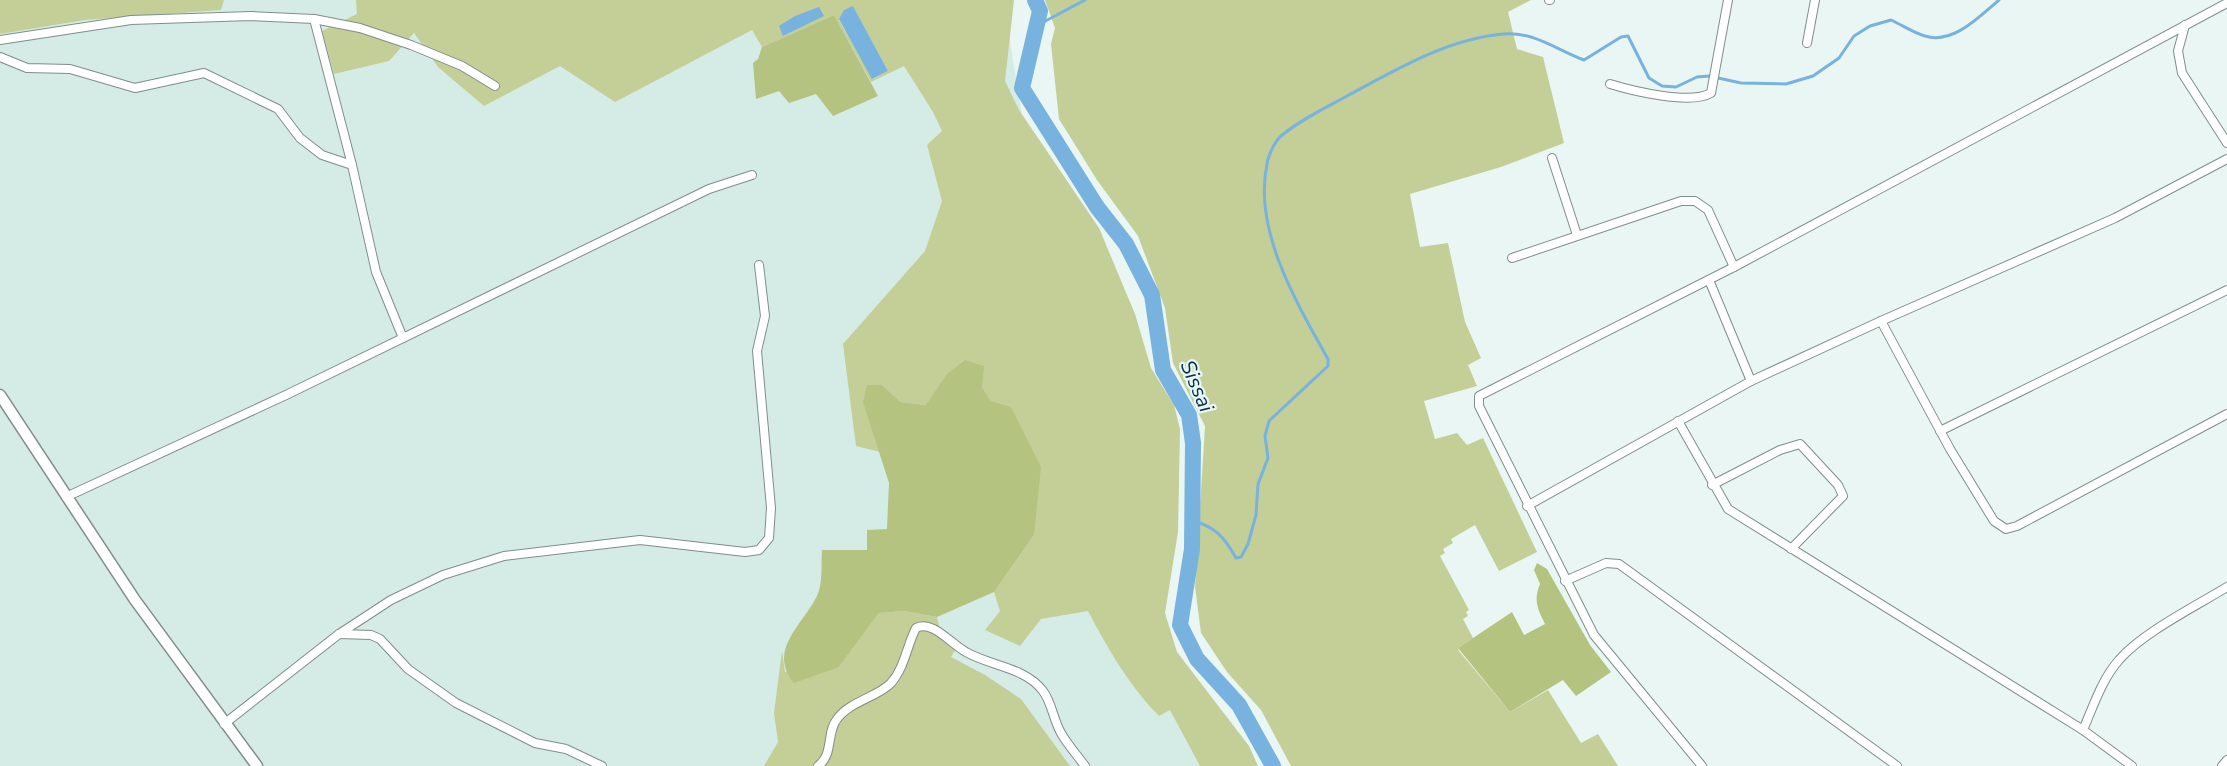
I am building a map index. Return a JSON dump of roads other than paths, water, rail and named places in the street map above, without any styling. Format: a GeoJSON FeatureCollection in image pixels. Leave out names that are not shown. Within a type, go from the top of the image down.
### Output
{"type":"FeatureCollection","features":[{"type":"Feature","properties":{"kind":"street"},"geometry":{"type":"LineString","coordinates":[[1610,84],[1631,91],[1696,98],[1711,93],[1718,66],[1728,0]]}},
{"type":"Feature","properties":{"kind":"street"},"geometry":{"type":"LineString","coordinates":[[1807,44],[1815,0]]}},
{"type":"Feature","properties":{"kind":"street"},"geometry":{"type":"LineString","coordinates":[[1702,766],[1594,635],[1527,506],[1479,406],[1479,396],[1734,267],[2227,3]]}},
{"type":"Feature","properties":{"kind":"street"},"geometry":{"type":"LineString","coordinates":[[0,40],[131,20],[251,16],[314,19],[360,28],[411,45],[462,66],[495,86]]}},
{"type":"Feature","properties":{"kind":"street"},"geometry":{"type":"LineString","coordinates":[[314,19],[352,165],[376,272],[403,338]]}},
{"type":"Feature","properties":{"kind":"street"},"geometry":{"type":"LineString","coordinates":[[2185,25],[2178,51],[2182,73],[2227,143]]}},
{"type":"Feature","properties":{"kind":"street"},"geometry":{"type":"LineString","coordinates":[[0,57],[27,68],[70,69],[135,88],[204,73],[278,109],[300,138],[322,155],[352,165]]}},
{"type":"Feature","properties":{"kind":"street"},"geometry":{"type":"LineString","coordinates":[[1552,158],[1578,236]]}},
{"type":"Feature","properties":{"kind":"street"},"geometry":{"type":"LineString","coordinates":[[1527,506],[1751,381],[2115,218],[2227,159]]}},
{"type":"Feature","properties":{"kind":"street"},"geometry":{"type":"LineString","coordinates":[[66,496],[286,395],[709,189],[752,175]]}},
{"type":"Feature","properties":{"kind":"street"},"geometry":{"type":"LineString","coordinates":[[1512,258],[1681,201],[1695,201],[1708,210],[1734,267]]}},
{"type":"Feature","properties":{"kind":"street"},"geometry":{"type":"LineString","coordinates":[[224,724],[339,634],[391,600],[443,575],[504,556],[640,540],[753,552],[759,550],[769,538],[771,508],[757,351],[765,316],[759,265]]}},
{"type":"Feature","properties":{"kind":"street"},"geometry":{"type":"LineString","coordinates":[[1709,280],[1751,381]]}},
{"type":"Feature","properties":{"kind":"street"},"geometry":{"type":"LineString","coordinates":[[1940,431],[2227,290]]}},
{"type":"Feature","properties":{"kind":"street"},"geometry":{"type":"LineString","coordinates":[[1881,321],[1940,431],[1995,521],[2006,529],[2017,526],[2227,414]]}},
{"type":"Feature","properties":{"kind":"street"},"geometry":{"type":"LineString","coordinates":[[0,395],[135,600],[257,766]]}},
{"type":"Feature","properties":{"kind":"street"},"geometry":{"type":"LineString","coordinates":[[1678,421],[1728,509],[2083,730],[2132,766]]}},
{"type":"Feature","properties":{"kind":"street"},"geometry":{"type":"LineString","coordinates":[[1712,484],[1780,450],[1800,444],[1838,485],[1843,496],[1842,500],[1791,549]]}},
{"type":"Feature","properties":{"kind":"street"},"geometry":{"type":"LineString","coordinates":[[1565,581],[1606,563],[1619,564],[1897,766]]}},
{"type":"Feature","properties":{"kind":"street"},"geometry":{"type":"LineString","coordinates":[[2083,730],[2109,674],[2120,659],[2139,642],[2227,587]]}},
{"type":"Feature","properties":{"kind":"street"},"geometry":{"type":"LineString","coordinates":[[818,766],[827,756],[837,718],[856,703],[890,684],[911,645],[916,628],[927,625],[935,628],[944,639],[964,651],[1022,675],[1042,689],[1061,734],[1085,766]]}},
{"type":"Feature","properties":{"kind":"street"},"geometry":{"type":"LineString","coordinates":[[339,634],[371,635],[380,639],[408,669],[456,703],[535,743],[566,749],[602,766]]}},
{"type":"Feature","properties":{"kind":"street"},"geometry":{"type":"LineString","coordinates":[[2222,766],[2227,759]]}},
{"type":"Feature","properties":{"kind":"water"},"geometry":{"type":"Polygon","coordinates":[[[853,6],[888,71],[872,79],[839,19],[844,10],[853,6]]]}},
{"type":"Feature","properties":{"kind":"water"},"geometry":{"type":"Polygon","coordinates":[[[819,7],[824,16],[783,36],[779,26],[795,16],[819,7]]]}},
{"type":"Feature","properties":{"kind":"waterway","name":"Sissai"},"geometry":{"type":"LineString","coordinates":[[1035,0],[1040,11],[1022,88],[1097,207],[1126,244],[1152,295],[1163,370],[1189,415],[1193,443],[1192,549],[1180,625],[1197,659],[1239,705],[1273,766]]}},
{"type":"Feature","properties":{"kind":"waterway"},"geometry":{"type":"LineString","coordinates":[[1036,26],[1085,0]]}},
{"type":"Feature","properties":{"kind":"waterway"},"geometry":{"type":"LineString","coordinates":[[1192,521],[1213,530],[1228,544],[1236,558],[1241,557],[1248,544],[1256,515],[1258,484],[1268,458],[1265,436],[1269,421],[1328,366],[1328,359],[1303,314],[1280,265],[1266,214],[1264,189],[1267,164],[1274,145],[1288,130],[1422,57],[1482,37],[1503,34],[1525,35],[1584,60],[1621,37],[1628,36],[1649,78],[1662,86],[1676,87],[1697,77],[1709,76],[1741,83],[1786,84],[1813,76],[1839,58],[1854,36],[1870,26],[1891,20],[1925,36],[1935,38],[1946,36],[1956,33],[1975,21],[1999,0]]}}]}
